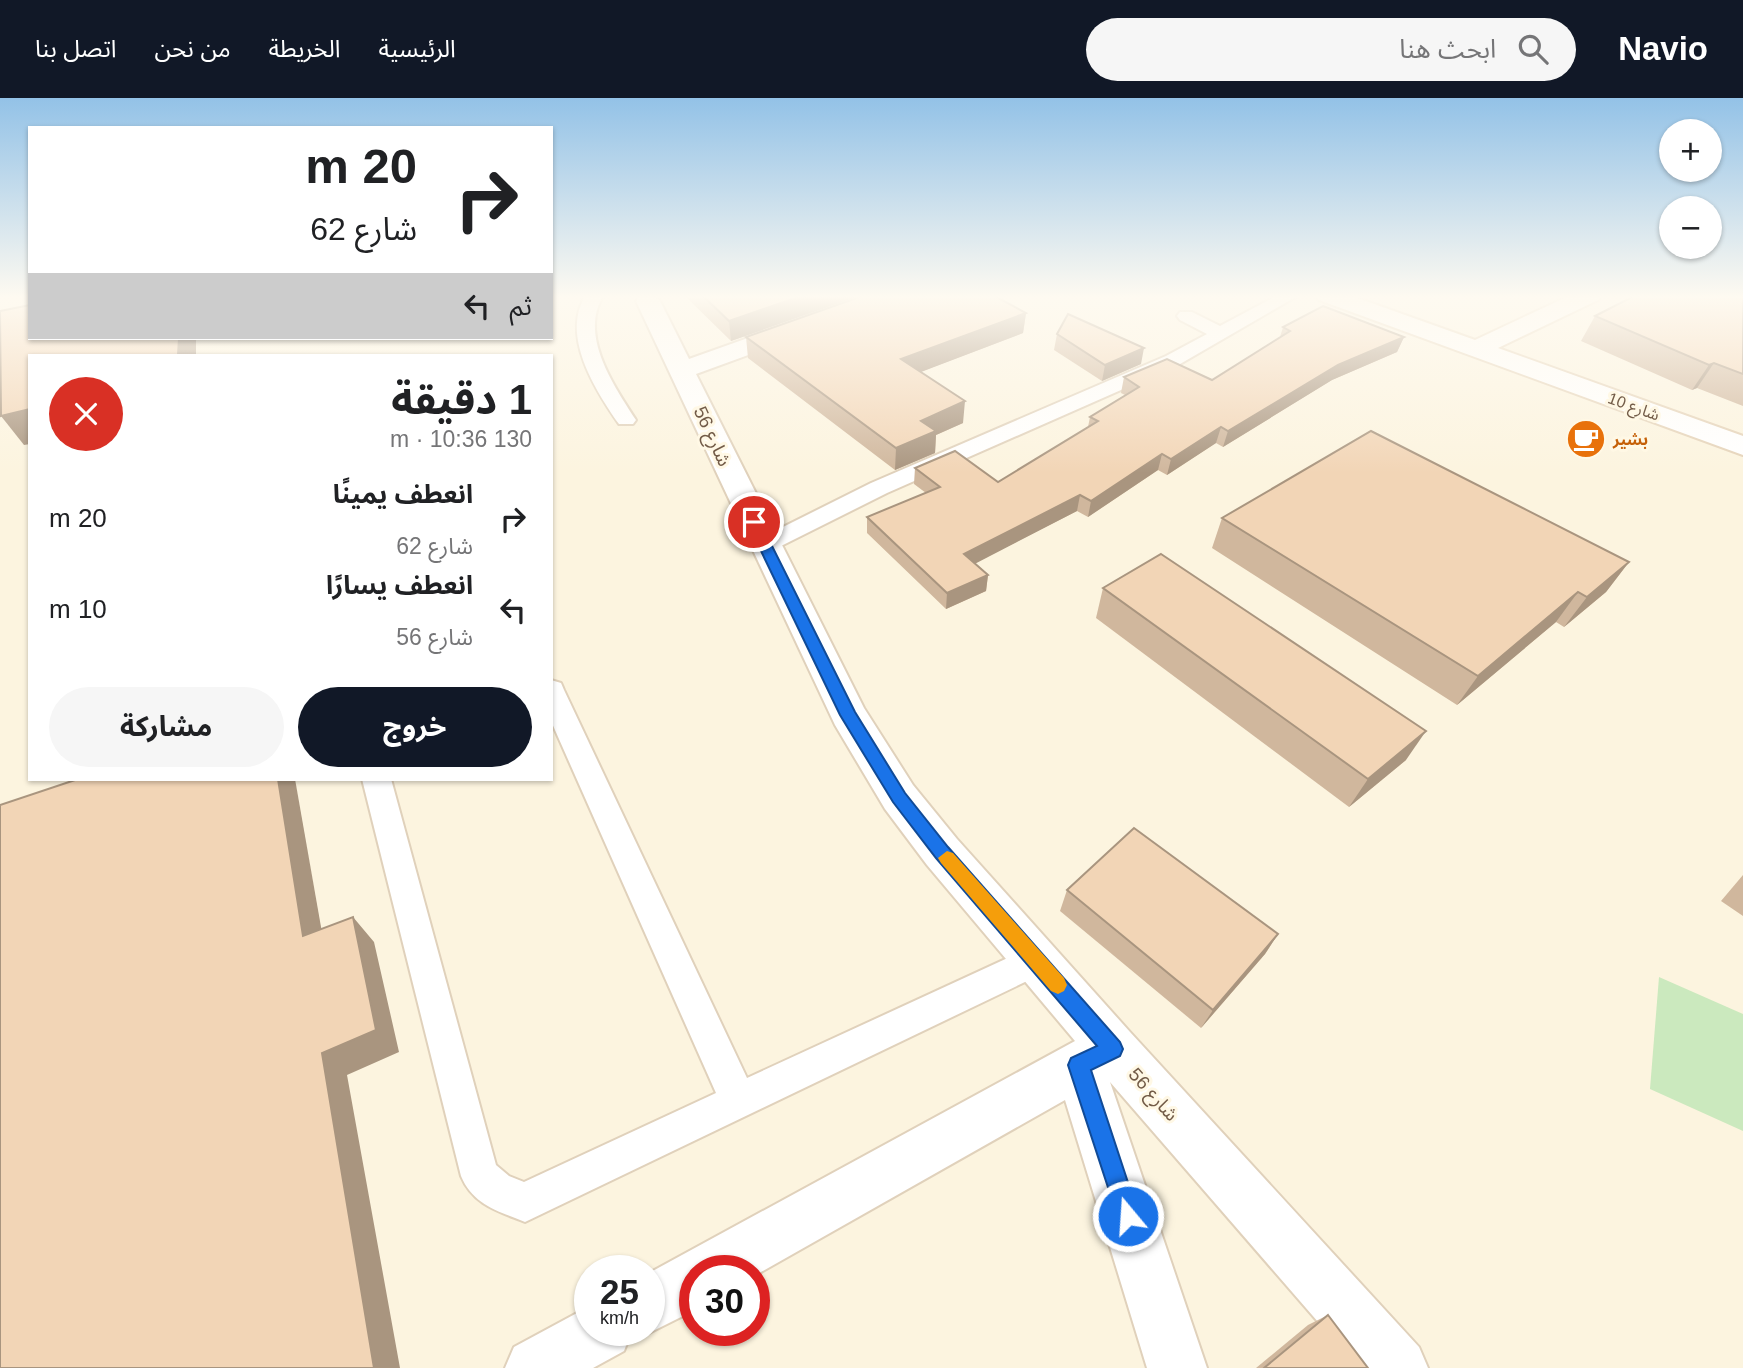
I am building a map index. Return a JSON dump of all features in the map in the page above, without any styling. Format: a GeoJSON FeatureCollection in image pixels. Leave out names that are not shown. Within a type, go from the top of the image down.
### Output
{"type":"FeatureCollection","features":[{"type":"Feature","properties":{"kind":"street","name":"شارع 56"},"geometry":{"type":"LineString","coordinates":[[674,354],[848,715],[899,797],[942,852],[1036,960],[1096,1057],[1398,1368]]}},
{"type":"Feature","properties":{"kind":"street"},"geometry":{"type":"LineString","coordinates":[[683,370],[727,354]]}},
{"type":"Feature","properties":{"kind":"street","name":"شارع 10"},"geometry":{"type":"LineString","coordinates":[[1491,354],[1743,446]]}},
{"type":"Feature","properties":{"kind":"street"},"geometry":{"type":"LineString","coordinates":[[737,1255],[1096,1057],[1177,1368]]}},
{"type":"Feature","properties":{"kind":"street"},"geometry":{"type":"LineString","coordinates":[[535,1368],[574,1346]]}},
{"type":"Feature","properties":{"kind":"lane"},"geometry":{"type":"LineString","coordinates":[[592,354],[626,420]]}},
{"type":"Feature","properties":{"kind":"lane"},"geometry":{"type":"LineString","coordinates":[[765,545],[878,488],[1184,354]]}},
{"type":"Feature","properties":{"kind":"lane"},"geometry":{"type":"LineString","coordinates":[[553,694],[738,1100]]}},
{"type":"Feature","properties":{"kind":"lane"},"geometry":{"type":"LineString","coordinates":[[377,781],[480,1176],[496,1191],[525,1202],[1036,960]]}},
{"type":"Feature","properties":{"kind":"green space"},"geometry":{"type":"Polygon","coordinates":[[[1659,977],[1743,1014],[1743,1131],[1650,1089],[1659,977]]]}},
{"type":"Feature","properties":{"kind":"building"},"geometry":{"type":"Polygon","coordinates":[[[0,354],[28,354],[28,409],[1,416],[0,354]]]}},
{"type":"Feature","properties":{"kind":"building"},"geometry":{"type":"Polygon","coordinates":[[[769,354],[914,354],[901,359],[965,401],[921,421],[936,431],[896,448],[769,354]]]}},
{"type":"Feature","properties":{"kind":"building"},"geometry":{"type":"Polygon","coordinates":[[[1088,354],[1130,354],[1105,365],[1088,354]]]}},
{"type":"Feature","properties":{"kind":"building"},"geometry":{"type":"Polygon","coordinates":[[[1253,354],[1363,354],[1338,365],[1228,431],[1221,427],[1171,459],[1162,454],[1091,501],[1080,495],[964,554],[988,575],[947,593],[867,517],[940,487],[915,468],[955,451],[998,482],[1098,421],[1090,417],[1139,387],[1124,377],[1167,359],[1212,380],[1253,354]]]}},
{"type":"Feature","properties":{"kind":"building"},"geometry":{"type":"Polygon","coordinates":[[[1684,354],[1743,354],[1743,374],[1714,363],[1709,365],[1684,354]]]}},
{"type":"Feature","properties":{"kind":"building"},"geometry":{"type":"Polygon","coordinates":[[[1371,431],[1629,562],[1587,597],[1578,592],[1478,676],[1222,518],[1371,431]]]}},
{"type":"Feature","properties":{"kind":"building"},"geometry":{"type":"Polygon","coordinates":[[[1161,554],[1426,731],[1368,779],[1103,588],[1161,554]]]}},
{"type":"Feature","properties":{"kind":"building"},"geometry":{"type":"Polygon","coordinates":[[[72,781],[278,781],[303,936],[353,917],[376,1030],[322,1053],[374,1368],[0,1368],[0,805],[72,781]]]}},
{"type":"Feature","properties":{"kind":"building"},"geometry":{"type":"Polygon","coordinates":[[[1134,828],[1278,934],[1213,1010],[1067,890],[1134,828]]]}},
{"type":"Feature","properties":{"kind":"building"},"geometry":{"type":"Polygon","coordinates":[[[1328,1315],[1368,1368],[1264,1368],[1328,1315]]]}},
{"type":"Feature","properties":{"kind":"slow traffic"},"geometry":{"type":"LineString","coordinates":[[947,858],[1058,985]]}},
{"type":"Feature","properties":{"kind":"place","name":"بشير"},"geometry":{"type":"Point","coordinates":[1586,439]}},
{"type":"Feature","properties":{"kind":"route"},"geometry":{"type":"LineString","coordinates":[[754,522],[848,715],[899,797],[942,852],[1113,1049],[1079,1065],[1128,1216]]}}]}
